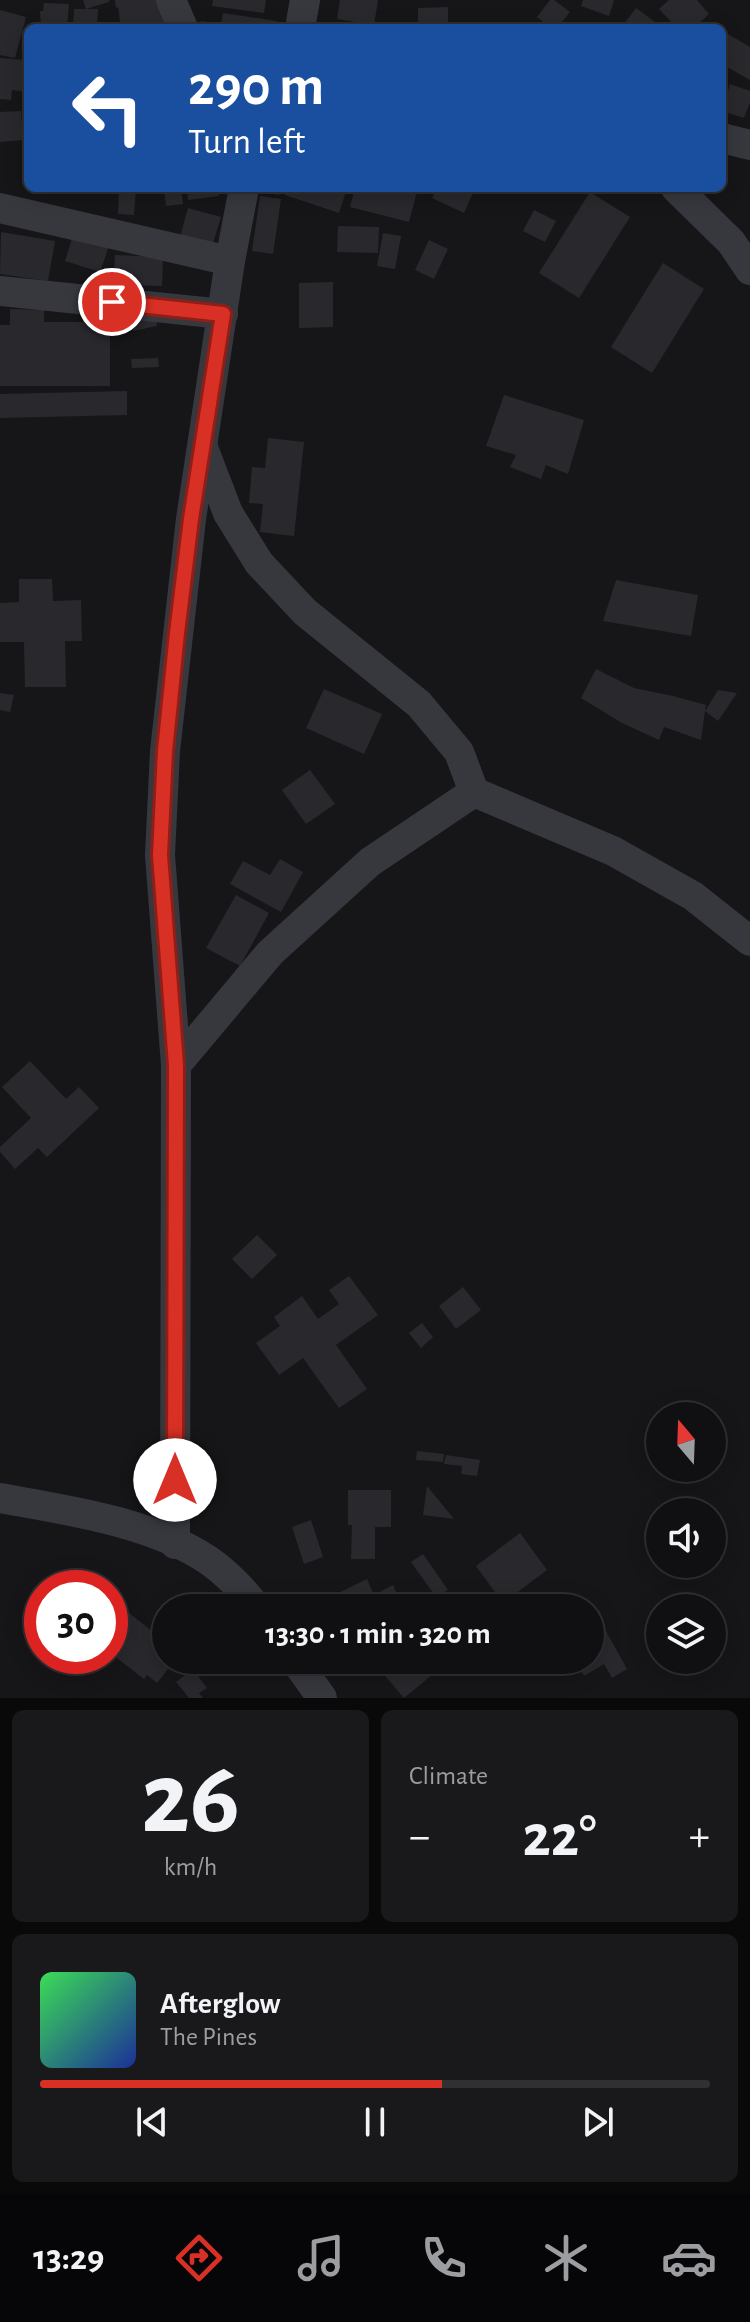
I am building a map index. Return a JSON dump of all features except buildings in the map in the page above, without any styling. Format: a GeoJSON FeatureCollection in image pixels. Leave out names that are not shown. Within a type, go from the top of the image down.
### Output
{"type":"FeatureCollection","features":[{"type":"Feature","properties":{"kind":"street"},"geometry":{"type":"LineString","coordinates":[[171,0],[181,24]]}},
{"type":"Feature","properties":{"kind":"street"},"geometry":{"type":"LineString","coordinates":[[301,24],[305,0]]}},
{"type":"Feature","properties":{"kind":"street"},"geometry":{"type":"LineString","coordinates":[[726,139],[750,145]]}},
{"type":"Feature","properties":{"kind":"street"},"geometry":{"type":"LineString","coordinates":[[175,1544],[176,1065],[161,840],[165,751],[177,633],[203,446],[243,192]]}},
{"type":"Feature","properties":{"kind":"street"},"geometry":{"type":"LineString","coordinates":[[680,192],[731,242],[750,270]]}},
{"type":"Feature","properties":{"kind":"street"},"geometry":{"type":"LineString","coordinates":[[0,208],[230,261]]}},
{"type":"Feature","properties":{"kind":"street"},"geometry":{"type":"LineString","coordinates":[[0,291],[223,314]]}},
{"type":"Feature","properties":{"kind":"street"},"geometry":{"type":"LineString","coordinates":[[203,446],[228,513],[259,563],[305,612],[419,704],[459,752],[474,792],[613,851],[693,896],[750,941]]}},
{"type":"Feature","properties":{"kind":"street"},"geometry":{"type":"LineString","coordinates":[[176,1065],[270,953],[370,862],[474,792]]}},
{"type":"Feature","properties":{"kind":"street"},"geometry":{"type":"LineString","coordinates":[[0,1498],[149,1532],[207,1560],[244,1594]]}},
{"type":"Feature","properties":{"kind":"street"},"geometry":{"type":"LineString","coordinates":[[305,1674],[322,1698]]}},
{"type":"Feature","properties":{"kind":"route"},"geometry":{"type":"LineString","coordinates":[[112,302],[223,314],[191,519],[177,633],[165,751],[160,855],[176,1065],[175,1480]]}}]}
